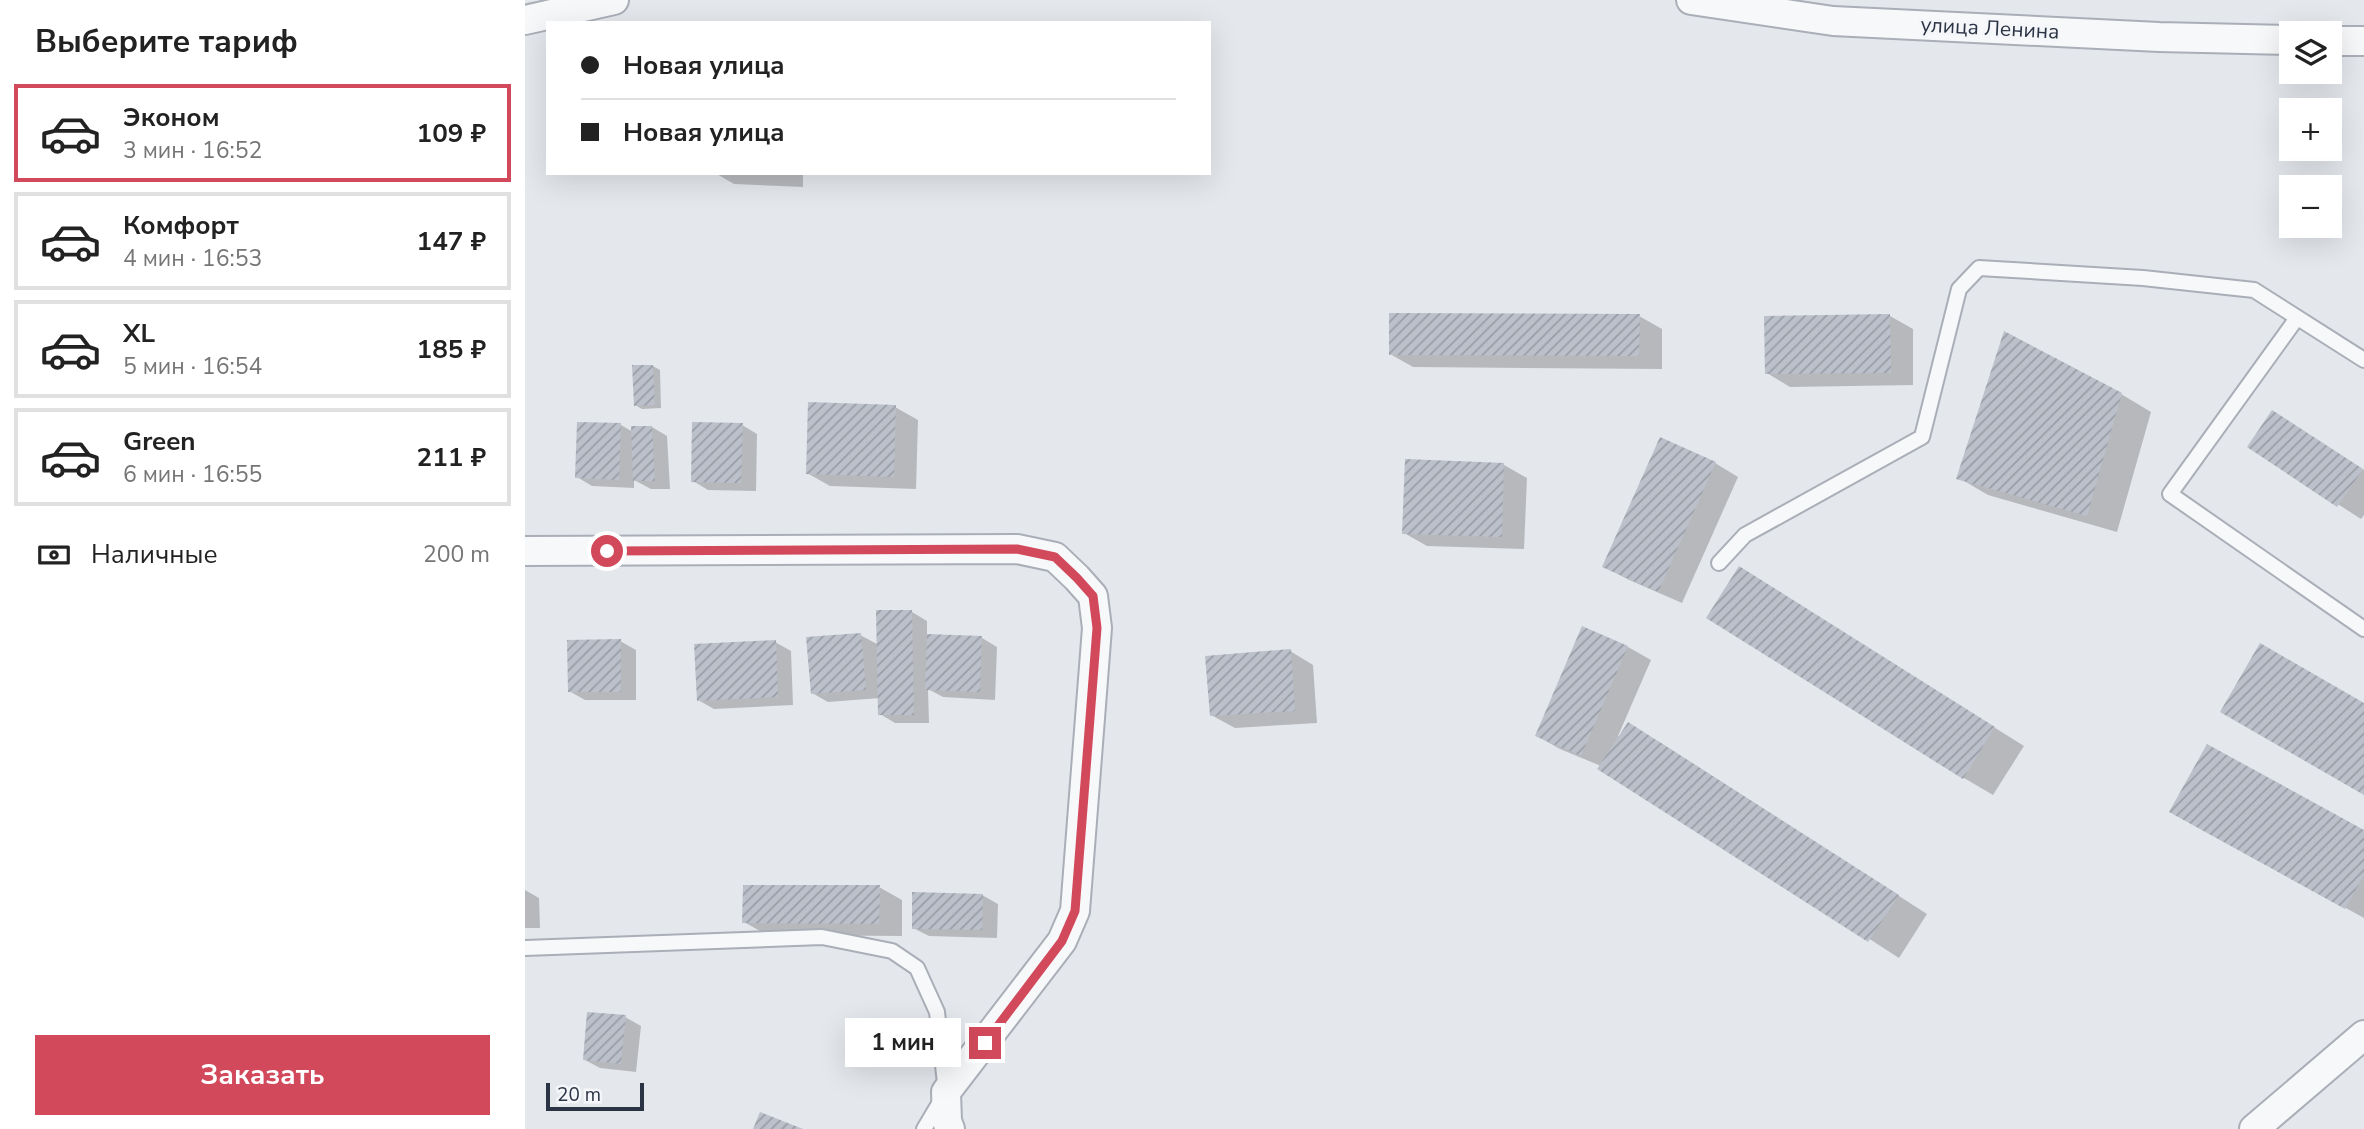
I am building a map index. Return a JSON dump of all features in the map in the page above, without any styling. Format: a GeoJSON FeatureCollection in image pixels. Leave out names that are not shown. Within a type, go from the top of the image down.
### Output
{"type":"FeatureCollection","features":[{"type":"Feature","properties":{"kind":"street"},"geometry":{"type":"LineString","coordinates":[[525,20],[614,0]]}},
{"type":"Feature","properties":{"kind":"street","name":"улица Ленина"},"geometry":{"type":"LineString","coordinates":[[1691,0],[1833,21],[2159,37],[2279,40]]}},
{"type":"Feature","properties":{"kind":"street"},"geometry":{"type":"LineString","coordinates":[[2342,41],[2364,41]]}},
{"type":"Feature","properties":{"kind":"street"},"geometry":{"type":"LineString","coordinates":[[525,551],[1017,549],[1055,557],[1093,596],[1097,628],[1075,911],[1062,941],[946,1092],[947,1121],[950,1129]]}},
{"type":"Feature","properties":{"kind":"street"},"geometry":{"type":"LineString","coordinates":[[2254,1129],[2364,1035]]}},
{"type":"Feature","properties":{"kind":"lane"},"geometry":{"type":"LineString","coordinates":[[1719,563],[1745,535],[1922,438],[1959,289],[1979,268],[2143,278],[2254,290],[2364,360]]}},
{"type":"Feature","properties":{"kind":"lane"},"geometry":{"type":"LineString","coordinates":[[2297,318],[2170,494],[2364,629]]}},
{"type":"Feature","properties":{"kind":"lane"},"geometry":{"type":"LineString","coordinates":[[525,948],[823,937],[892,951],[917,968],[937,1012],[946,1092],[925,1129]]}},
{"type":"Feature","properties":{"kind":"building"},"geometry":{"type":"Polygon","coordinates":[[[1389,313],[1640,314],[1639,356],[1389,355],[1389,313]]]}},
{"type":"Feature","properties":{"kind":"building"},"geometry":{"type":"Polygon","coordinates":[[[1890,314],[1891,373],[1765,374],[1764,316],[1890,314]]]}},
{"type":"Feature","properties":{"kind":"building"},"geometry":{"type":"Polygon","coordinates":[[[2004,331],[2122,393],[2087,516],[1956,479],[2004,331]]]}},
{"type":"Feature","properties":{"kind":"building"},"geometry":{"type":"Polygon","coordinates":[[[632,365],[653,365],[655,405],[634,406],[632,365]]]}},
{"type":"Feature","properties":{"kind":"building"},"geometry":{"type":"Polygon","coordinates":[[[808,402],[896,405],[894,477],[806,474],[808,402]]]}},
{"type":"Feature","properties":{"kind":"building"},"geometry":{"type":"Polygon","coordinates":[[[2272,410],[2363,469],[2337,507],[2247,447],[2272,410]]]}},
{"type":"Feature","properties":{"kind":"building"},"geometry":{"type":"Polygon","coordinates":[[[577,422],[621,423],[619,480],[575,478],[577,422]]]}},
{"type":"Feature","properties":{"kind":"building"},"geometry":{"type":"Polygon","coordinates":[[[692,422],[743,423],[741,483],[691,482],[692,422]]]}},
{"type":"Feature","properties":{"kind":"building"},"geometry":{"type":"Polygon","coordinates":[[[631,426],[652,426],[655,481],[633,481],[631,426]]]}},
{"type":"Feature","properties":{"kind":"building"},"geometry":{"type":"Polygon","coordinates":[[[1660,437],[1716,462],[1658,592],[1602,567],[1660,437]]]}},
{"type":"Feature","properties":{"kind":"building"},"geometry":{"type":"Polygon","coordinates":[[[1405,459],[1504,463],[1502,537],[1402,534],[1405,459]]]}},
{"type":"Feature","properties":{"kind":"building"},"geometry":{"type":"Polygon","coordinates":[[[1739,566],[1995,727],[1963,779],[1706,618],[1739,566]]]}},
{"type":"Feature","properties":{"kind":"building"},"geometry":{"type":"Polygon","coordinates":[[[876,610],[912,610],[914,715],[878,715],[876,610]]]}},
{"type":"Feature","properties":{"kind":"building"},"geometry":{"type":"Polygon","coordinates":[[[1582,626],[1628,646],[1581,756],[1535,736],[1582,626]]]}},
{"type":"Feature","properties":{"kind":"building"},"geometry":{"type":"Polygon","coordinates":[[[861,633],[866,690],[811,694],[806,637],[861,633]]]}},
{"type":"Feature","properties":{"kind":"building"},"geometry":{"type":"Polygon","coordinates":[[[927,634],[982,636],[980,692],[925,690],[927,634]]]}},
{"type":"Feature","properties":{"kind":"building"},"geometry":{"type":"Polygon","coordinates":[[[621,639],[621,692],[568,692],[567,640],[621,639]]]}},
{"type":"Feature","properties":{"kind":"building"},"geometry":{"type":"Polygon","coordinates":[[[776,640],[778,697],[697,701],[694,644],[776,640]]]}},
{"type":"Feature","properties":{"kind":"building"},"geometry":{"type":"Polygon","coordinates":[[[2260,643],[2364,703],[2364,795],[2220,712],[2260,643]]]}},
{"type":"Feature","properties":{"kind":"building"},"geometry":{"type":"Polygon","coordinates":[[[1291,649],[1295,711],[1210,716],[1205,656],[1291,649]]]}},
{"type":"Feature","properties":{"kind":"building"},"geometry":{"type":"Polygon","coordinates":[[[1628,722],[1899,895],[1868,942],[1597,769],[1628,722]]]}},
{"type":"Feature","properties":{"kind":"building"},"geometry":{"type":"Polygon","coordinates":[[[2207,744],[2364,830],[2364,875],[2345,909],[2169,812],[2207,744]]]}},
{"type":"Feature","properties":{"kind":"building"},"geometry":{"type":"Polygon","coordinates":[[[743,885],[880,885],[879,924],[742,923],[743,885]]]}},
{"type":"Feature","properties":{"kind":"building"},"geometry":{"type":"Polygon","coordinates":[[[912,892],[983,894],[982,930],[912,929],[912,892]]]}},
{"type":"Feature","properties":{"kind":"building"},"geometry":{"type":"Polygon","coordinates":[[[587,1012],[626,1015],[621,1064],[583,1060],[587,1012]]]}},
{"type":"Feature","properties":{"kind":"building"},"geometry":{"type":"Polygon","coordinates":[[[760,1112],[803,1129],[753,1129],[760,1112]]]}},
{"type":"Feature","properties":{"kind":"route"},"geometry":{"type":"LineString","coordinates":[[607,551],[1017,549],[1055,557],[1093,596],[1097,628],[1075,911],[1062,941],[985,1043]]}}]}
